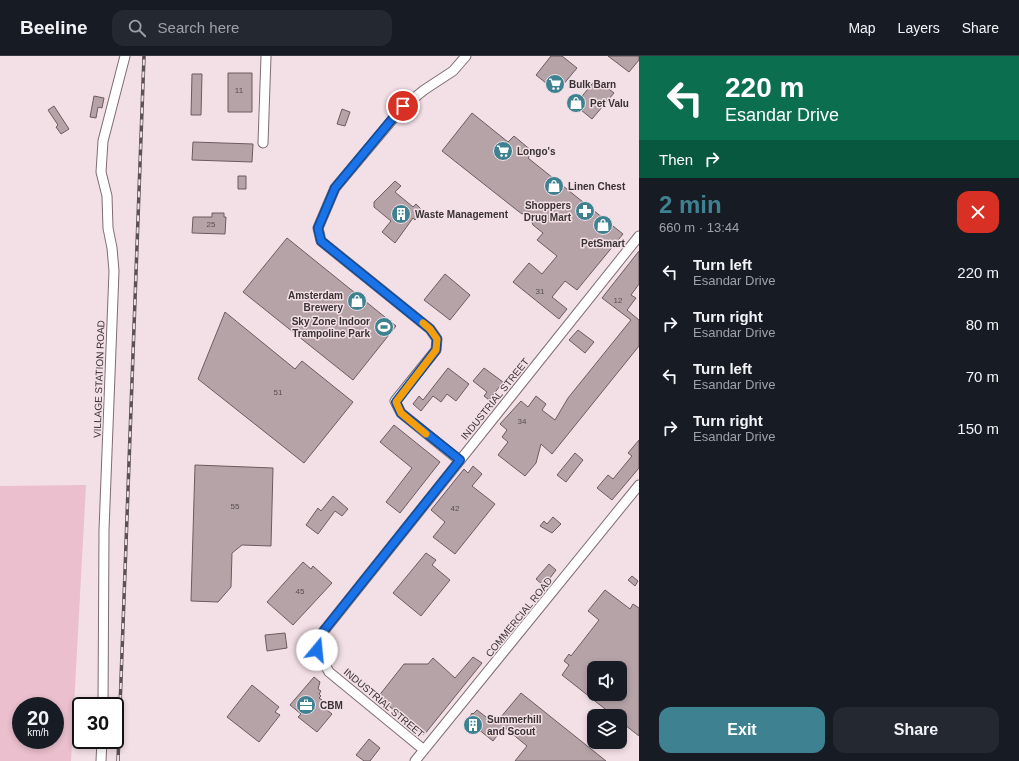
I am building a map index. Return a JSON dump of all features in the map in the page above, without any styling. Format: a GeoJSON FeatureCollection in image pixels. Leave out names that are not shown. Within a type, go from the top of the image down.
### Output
{"type":"FeatureCollection","features":[{"type":"Feature","properties":{"kind":"street","name":"VILLAGE STATION ROAD"},"geometry":{"type":"LineString","coordinates":[[102,697],[104,530],[114,271],[102,172],[103,141],[126,56]]}},
{"type":"Feature","properties":{"kind":"street"},"geometry":{"type":"LineString","coordinates":[[263,143],[266,56]]}},
{"type":"Feature","properties":{"kind":"street"},"geometry":{"type":"LineString","coordinates":[[460,460],[401,413],[396,402],[436,350],[437,339],[430,329],[321,241],[318,228],[335,188],[403,106],[453,71],[466,56]]}},
{"type":"Feature","properties":{"kind":"street","name":"INDUSTRIAL STREET"},"geometry":{"type":"LineString","coordinates":[[424,750],[330,672],[321,660],[318,652],[317,646],[322,633],[639,236]]}},
{"type":"Feature","properties":{"kind":"street","name":"COMMERCIAL ROAD"},"geometry":{"type":"LineString","coordinates":[[416,761],[639,485]]}},
{"type":"Feature","properties":{"kind":"street"},"geometry":{"type":"LineString","coordinates":[[101,761],[102,749]]}},
{"type":"Feature","properties":{"kind":"shaded area"},"geometry":{"type":"Polygon","coordinates":[[[86,485],[74,697],[72,697],[71,761],[0,761],[0,486],[86,485]]]}},
{"type":"Feature","properties":{"kind":"building"},"geometry":{"type":"Polygon","coordinates":[[[551,56],[562,56],[577,68],[557,92],[536,75],[551,56]]]}},
{"type":"Feature","properties":{"kind":"building"},"geometry":{"type":"Polygon","coordinates":[[[608,56],[639,56],[639,60],[629,72],[608,56]]]}},
{"type":"Feature","properties":{"kind":"building"},"geometry":{"type":"Polygon","coordinates":[[[228,73],[252,73],[252,112],[228,112],[228,73]]]}},
{"type":"Feature","properties":{"kind":"building"},"geometry":{"type":"Polygon","coordinates":[[[192,74],[202,74],[201,115],[191,115],[192,74]]]}},
{"type":"Feature","properties":{"kind":"building"},"geometry":{"type":"Polygon","coordinates":[[[596,79],[614,93],[592,119],[575,105],[596,79]]]}},
{"type":"Feature","properties":{"kind":"building"},"geometry":{"type":"Polygon","coordinates":[[[94,96],[104,98],[102,108],[98,107],[96,118],[90,117],[94,96]]]}},
{"type":"Feature","properties":{"kind":"building"},"geometry":{"type":"Polygon","coordinates":[[[54,106],[69,129],[61,134],[56,127],[58,125],[48,110],[54,106]]]}},
{"type":"Feature","properties":{"kind":"building"},"geometry":{"type":"Polygon","coordinates":[[[342,109],[350,112],[345,126],[337,124],[342,109]]]}},
{"type":"Feature","properties":{"kind":"building"},"geometry":{"type":"Polygon","coordinates":[[[472,113],[508,142],[514,136],[533,152],[528,158],[623,234],[577,290],[565,281],[552,297],[567,309],[559,319],[513,282],[529,263],[542,274],[557,256],[537,240],[543,233],[533,225],[528,211],[522,214],[442,151],[472,113]]]}},
{"type":"Feature","properties":{"kind":"building"},"geometry":{"type":"Polygon","coordinates":[[[193,142],[253,144],[252,162],[192,160],[193,142]]]}},
{"type":"Feature","properties":{"kind":"building"},"geometry":{"type":"Polygon","coordinates":[[[238,176],[246,176],[246,189],[238,189],[238,176]]]}},
{"type":"Feature","properties":{"kind":"building","name":"Waste Management"},"geometry":{"type":"Polygon","coordinates":[[[395,181],[401,186],[395,192],[413,207],[416,204],[423,211],[415,220],[413,218],[395,243],[382,232],[391,221],[374,207],[374,202],[395,181]]]}},
{"type":"Feature","properties":{"kind":"building"},"geometry":{"type":"Polygon","coordinates":[[[212,213],[224,213],[224,217],[226,217],[225,234],[192,233],[193,217],[212,217],[212,213]]]}},
{"type":"Feature","properties":{"kind":"building"},"geometry":{"type":"Polygon","coordinates":[[[287,238],[396,326],[353,380],[243,292],[287,238]]]}},
{"type":"Feature","properties":{"kind":"building"},"geometry":{"type":"Polygon","coordinates":[[[639,251],[639,284],[631,295],[636,298],[627,310],[639,320],[639,346],[552,454],[541,444],[536,463],[525,476],[498,455],[508,442],[502,437],[507,430],[500,424],[521,401],[528,407],[536,396],[546,404],[542,410],[555,420],[568,398],[631,320],[602,298],[639,251]]]}},
{"type":"Feature","properties":{"kind":"building"},"geometry":{"type":"Polygon","coordinates":[[[445,274],[470,295],[450,320],[424,300],[445,274]]]}},
{"type":"Feature","properties":{"kind":"building"},"geometry":{"type":"Polygon","coordinates":[[[225,312],[295,369],[302,361],[353,402],[304,463],[198,379],[225,312]]]}},
{"type":"Feature","properties":{"kind":"building"},"geometry":{"type":"Polygon","coordinates":[[[578,330],[594,342],[585,353],[569,340],[578,330]]]}},
{"type":"Feature","properties":{"kind":"building"},"geometry":{"type":"Polygon","coordinates":[[[448,368],[469,384],[456,401],[447,394],[441,402],[433,396],[421,411],[413,404],[419,396],[423,400],[448,368]]]}},
{"type":"Feature","properties":{"kind":"building"},"geometry":{"type":"Polygon","coordinates":[[[484,368],[503,382],[489,400],[484,396],[487,392],[473,381],[484,368]]]}},
{"type":"Feature","properties":{"kind":"building"},"geometry":{"type":"Polygon","coordinates":[[[394,425],[440,462],[400,513],[386,502],[412,468],[380,442],[394,425]]]}},
{"type":"Feature","properties":{"kind":"building"},"geometry":{"type":"Polygon","coordinates":[[[639,440],[639,468],[612,500],[597,488],[608,475],[613,479],[632,456],[628,453],[639,440]]]}},
{"type":"Feature","properties":{"kind":"building"},"geometry":{"type":"Polygon","coordinates":[[[575,453],[583,460],[566,482],[557,475],[575,453]]]}},
{"type":"Feature","properties":{"kind":"building"},"geometry":{"type":"Polygon","coordinates":[[[195,465],[273,468],[271,546],[242,545],[232,553],[231,587],[218,602],[191,601],[195,465]]]}},
{"type":"Feature","properties":{"kind":"building"},"geometry":{"type":"Polygon","coordinates":[[[473,466],[482,474],[472,486],[495,504],[455,554],[433,537],[445,522],[431,510],[464,469],[468,473],[473,466]]]}},
{"type":"Feature","properties":{"kind":"building"},"geometry":{"type":"Polygon","coordinates":[[[333,496],[348,509],[342,516],[335,511],[318,534],[306,525],[318,508],[321,511],[333,496]]]}},
{"type":"Feature","properties":{"kind":"building"},"geometry":{"type":"Polygon","coordinates":[[[553,517],[561,524],[552,533],[540,526],[544,521],[547,524],[553,517]]]}},
{"type":"Feature","properties":{"kind":"building"},"geometry":{"type":"Polygon","coordinates":[[[426,553],[436,560],[432,565],[450,580],[421,616],[393,593],[426,553]]]}},
{"type":"Feature","properties":{"kind":"building"},"geometry":{"type":"Polygon","coordinates":[[[303,562],[311,569],[313,566],[332,583],[293,625],[267,602],[303,562]]]}},
{"type":"Feature","properties":{"kind":"building"},"geometry":{"type":"Polygon","coordinates":[[[549,564],[556,570],[544,586],[536,579],[549,564]]]}},
{"type":"Feature","properties":{"kind":"building"},"geometry":{"type":"Polygon","coordinates":[[[632,576],[638,581],[635,586],[628,580],[632,576]]]}},
{"type":"Feature","properties":{"kind":"building"},"geometry":{"type":"Polygon","coordinates":[[[605,590],[630,609],[633,604],[639,608],[639,736],[627,727],[627,709],[605,709],[595,701],[627,701],[627,661],[587,661],[587,695],[562,675],[569,665],[564,661],[569,654],[571,656],[599,620],[588,611],[605,590]]]}},
{"type":"Feature","properties":{"kind":"building"},"geometry":{"type":"Polygon","coordinates":[[[285,633],[287,648],[267,651],[265,635],[285,633]]]}},
{"type":"Feature","properties":{"kind":"building"},"geometry":{"type":"Polygon","coordinates":[[[473,657],[482,663],[424,735],[378,697],[404,664],[428,664],[433,658],[455,678],[473,657]]]}},
{"type":"Feature","properties":{"kind":"building","name":"CBM"},"geometry":{"type":"Polygon","coordinates":[[[314,677],[320,682],[318,689],[321,691],[319,694],[321,696],[319,698],[322,700],[320,703],[332,714],[317,732],[298,717],[301,714],[290,705],[314,677]]]}},
{"type":"Feature","properties":{"kind":"building"},"geometry":{"type":"Polygon","coordinates":[[[252,685],[279,707],[275,712],[280,715],[259,742],[227,717],[252,685]]]}},
{"type":"Feature","properties":{"kind":"building"},"geometry":{"type":"Polygon","coordinates":[[[521,693],[587,746],[587,749],[591,749],[606,761],[515,761],[527,746],[504,727],[493,741],[478,729],[474,734],[464,726],[472,713],[473,714],[477,710],[495,724],[521,693]]]}},
{"type":"Feature","properties":{"kind":"building"},"geometry":{"type":"Polygon","coordinates":[[[369,739],[380,748],[370,761],[364,761],[356,755],[369,739]]]}},
{"type":"Feature","properties":{"kind":"railway"},"geometry":{"type":"LineString","coordinates":[[118,761],[144,56]]}},
{"type":"Feature","properties":{"kind":"slow traffic"},"geometry":{"type":"LineString","coordinates":[[423,323],[430,329],[437,339],[436,350],[396,402],[401,413],[426,434]]}},
{"type":"Feature","properties":{"kind":"place","name":"Bulk Barn"},"geometry":{"type":"Point","coordinates":[555,84]}},
{"type":"Feature","properties":{"kind":"place","name":"Pet Valu"},"geometry":{"type":"Point","coordinates":[576,103]}},
{"type":"Feature","properties":{"kind":"place","name":"Longo's"},"geometry":{"type":"Point","coordinates":[503,151]}},
{"type":"Feature","properties":{"kind":"place","name":"Linen Chest"},"geometry":{"type":"Point","coordinates":[554,186]}},
{"type":"Feature","properties":{"kind":"place","name":"Shoppers Drug Mart"},"geometry":{"type":"Point","coordinates":[585,211]}},
{"type":"Feature","properties":{"kind":"place","name":"Waste Management"},"geometry":{"type":"Point","coordinates":[401,214]}},
{"type":"Feature","properties":{"kind":"place","name":"PetSmart"},"geometry":{"type":"Point","coordinates":[603,225]}},
{"type":"Feature","properties":{"kind":"place","name":"Amsterdam Brewery"},"geometry":{"type":"Point","coordinates":[357,301]}},
{"type":"Feature","properties":{"kind":"place","name":"Sky Zone Indoor Trampoline Park"},"geometry":{"type":"Point","coordinates":[384,327]}},
{"type":"Feature","properties":{"kind":"place","name":"CBM"},"geometry":{"type":"Point","coordinates":[306,705]}},
{"type":"Feature","properties":{"kind":"place","name":"Summerhill and Scout"},"geometry":{"type":"Point","coordinates":[473,725]}},
{"type":"Feature","properties":{"kind":"route"},"geometry":{"type":"LineString","coordinates":[[317,650],[319,637],[322,633],[460,460],[401,413],[396,402],[436,350],[437,339],[430,329],[321,241],[318,228],[335,188],[403,106]]}}]}
